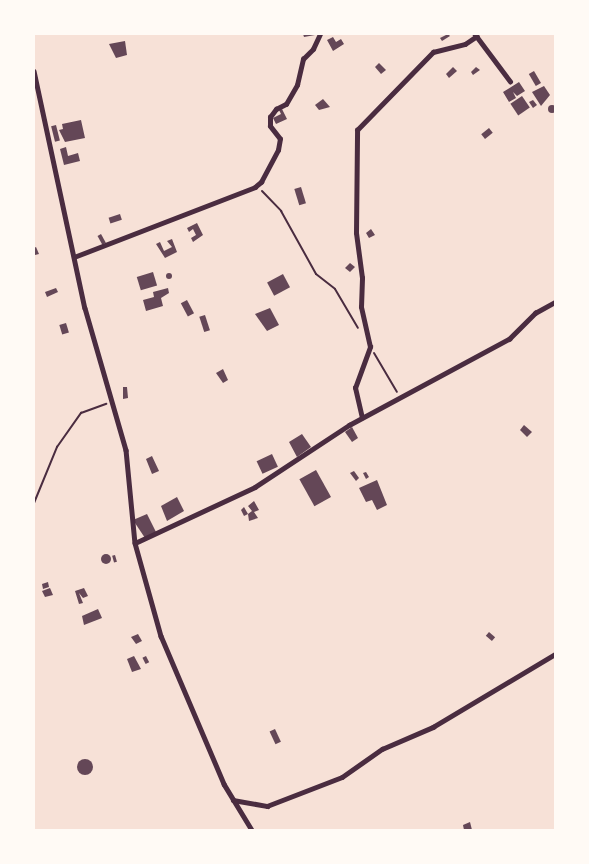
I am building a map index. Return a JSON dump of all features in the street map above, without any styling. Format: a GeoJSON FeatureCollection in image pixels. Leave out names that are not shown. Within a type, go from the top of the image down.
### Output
{"type":"FeatureCollection","features":[{"type":"Feature","properties":{"kind":"street"},"geometry":{"type":"LineString","coordinates":[[74,257],[255,187],[278,150],[280,139],[270,126],[270,117],[276,108],[286,104],[297,85],[303,59],[313,49],[320,34]]}},
{"type":"Feature","properties":{"kind":"street"},"geometry":{"type":"LineString","coordinates":[[362,418],[355,388],[370,347],[361,307],[362,278],[356,233],[357,130],[434,52],[465,44],[476,35],[510,81]]}},
{"type":"Feature","properties":{"kind":"street"},"geometry":{"type":"LineString","coordinates":[[34,71],[74,257],[111,402],[126,450],[135,543],[161,636],[189,706],[233,800],[252,830]]}},
{"type":"Feature","properties":{"kind":"street"},"geometry":{"type":"LineString","coordinates":[[135,543],[255,487],[362,418],[510,338],[535,313],[555,302]]}},
{"type":"Feature","properties":{"kind":"street"},"geometry":{"type":"LineString","coordinates":[[233,800],[267,806],[342,777],[382,749],[433,727],[555,654]]}},
{"type":"Feature","properties":{"kind":"path"},"geometry":{"type":"LineString","coordinates":[[255,187],[266,194],[281,211],[316,274],[335,289],[360,330]]}},
{"type":"Feature","properties":{"kind":"path"},"geometry":{"type":"LineString","coordinates":[[370,347],[399,397]]}},
{"type":"Feature","properties":{"kind":"path"},"geometry":{"type":"LineString","coordinates":[[34,503],[58,447],[81,413],[111,402]]}},
{"type":"Feature","properties":{"kind":"building"},"geometry":{"type":"Polygon","coordinates":[[[303,34],[315,34],[315,35],[304,37],[303,34]]]}},
{"type":"Feature","properties":{"kind":"building"},"geometry":{"type":"Polygon","coordinates":[[[448,34],[450,36],[442,41],[440,38],[448,34]]]}},
{"type":"Feature","properties":{"kind":"building"},"geometry":{"type":"Polygon","coordinates":[[[333,37],[336,42],[341,39],[344,44],[333,51],[327,40],[333,37]]]}},
{"type":"Feature","properties":{"kind":"building"},"geometry":{"type":"Polygon","coordinates":[[[125,41],[127,55],[116,58],[109,44],[125,41]]]}},
{"type":"Feature","properties":{"kind":"building"},"geometry":{"type":"Polygon","coordinates":[[[379,63],[386,70],[381,74],[375,67],[379,63]]]}},
{"type":"Feature","properties":{"kind":"building"},"geometry":{"type":"Polygon","coordinates":[[[453,67],[457,71],[449,78],[446,74],[453,67]]]}},
{"type":"Feature","properties":{"kind":"building"},"geometry":{"type":"Polygon","coordinates":[[[476,67],[480,70],[473,75],[471,72],[476,67]]]}},
{"type":"Feature","properties":{"kind":"building"},"geometry":{"type":"Polygon","coordinates":[[[534,71],[541,83],[536,86],[529,74],[534,71]]]}},
{"type":"Feature","properties":{"kind":"building"},"geometry":{"type":"Polygon","coordinates":[[[519,82],[525,91],[517,96],[513,92],[516,98],[509,102],[503,92],[519,82]]]}},
{"type":"Feature","properties":{"kind":"building"},"geometry":{"type":"Polygon","coordinates":[[[544,86],[550,95],[541,106],[532,92],[544,86]]]}},
{"type":"Feature","properties":{"kind":"building"},"geometry":{"type":"Polygon","coordinates":[[[522,96],[530,108],[518,115],[510,104],[522,96]]]}},
{"type":"Feature","properties":{"kind":"building"},"geometry":{"type":"Polygon","coordinates":[[[323,99],[330,107],[319,110],[315,105],[323,99]]]}},
{"type":"Feature","properties":{"kind":"building"},"geometry":{"type":"Polygon","coordinates":[[[533,100],[537,105],[533,108],[529,102],[533,100]]]}},
{"type":"Feature","properties":{"kind":"building"},"geometry":{"type":"Polygon","coordinates":[[[552,105],[556,109],[552,113],[548,109],[552,105]]]}},
{"type":"Feature","properties":{"kind":"building"},"geometry":{"type":"Polygon","coordinates":[[[282,109],[287,119],[276,124],[273,118],[281,114],[279,110],[282,109]]]}},
{"type":"Feature","properties":{"kind":"building"},"geometry":{"type":"Polygon","coordinates":[[[81,120],[85,138],[65,142],[59,130],[63,129],[62,124],[81,120]]]}},
{"type":"Feature","properties":{"kind":"building"},"geometry":{"type":"Polygon","coordinates":[[[56,125],[60,141],[55,142],[51,126],[56,125]]]}},
{"type":"Feature","properties":{"kind":"building"},"geometry":{"type":"Polygon","coordinates":[[[489,128],[493,133],[485,139],[481,134],[489,128]]]}},
{"type":"Feature","properties":{"kind":"building"},"geometry":{"type":"Polygon","coordinates":[[[66,147],[68,156],[78,153],[80,161],[64,165],[60,149],[66,147]]]}},
{"type":"Feature","properties":{"kind":"building"},"geometry":{"type":"Polygon","coordinates":[[[301,187],[306,203],[299,205],[294,189],[301,187]]]}},
{"type":"Feature","properties":{"kind":"building"},"geometry":{"type":"Polygon","coordinates":[[[120,214],[122,220],[110,223],[109,218],[120,214]]]}},
{"type":"Feature","properties":{"kind":"building"},"geometry":{"type":"Polygon","coordinates":[[[197,223],[203,235],[193,242],[191,238],[196,235],[193,229],[189,232],[187,228],[197,223]]]}},
{"type":"Feature","properties":{"kind":"building"},"geometry":{"type":"Polygon","coordinates":[[[371,229],[375,235],[369,238],[366,233],[371,229]]]}},
{"type":"Feature","properties":{"kind":"building"},"geometry":{"type":"Polygon","coordinates":[[[101,234],[106,243],[102,245],[98,236],[101,234]]]}},
{"type":"Feature","properties":{"kind":"building"},"geometry":{"type":"Polygon","coordinates":[[[172,239],[177,252],[165,258],[156,244],[160,242],[164,251],[172,247],[167,241],[172,239]]]}},
{"type":"Feature","properties":{"kind":"building"},"geometry":{"type":"Polygon","coordinates":[[[36,247],[39,254],[35,255],[34,248],[36,247]]]}},
{"type":"Feature","properties":{"kind":"building"},"geometry":{"type":"Polygon","coordinates":[[[350,263],[355,267],[350,272],[345,268],[350,263]]]}},
{"type":"Feature","properties":{"kind":"building"},"geometry":{"type":"Polygon","coordinates":[[[153,272],[157,285],[141,290],[137,277],[153,272]]]}},
{"type":"Feature","properties":{"kind":"building"},"geometry":{"type":"Polygon","coordinates":[[[169,273],[172,276],[169,279],[166,276],[169,273]]]}},
{"type":"Feature","properties":{"kind":"building"},"geometry":{"type":"Polygon","coordinates":[[[283,274],[290,287],[274,296],[267,282],[283,274]]]}},
{"type":"Feature","properties":{"kind":"building"},"geometry":{"type":"Polygon","coordinates":[[[56,288],[58,292],[47,297],[45,292],[56,288]]]}},
{"type":"Feature","properties":{"kind":"building"},"geometry":{"type":"Polygon","coordinates":[[[168,288],[169,293],[161,298],[163,306],[146,311],[143,300],[154,297],[153,292],[168,288]]]}},
{"type":"Feature","properties":{"kind":"building"},"geometry":{"type":"Polygon","coordinates":[[[187,300],[194,313],[188,317],[181,303],[187,300]]]}},
{"type":"Feature","properties":{"kind":"building"},"geometry":{"type":"Polygon","coordinates":[[[270,308],[279,325],[267,331],[255,314],[270,308]]]}},
{"type":"Feature","properties":{"kind":"building"},"geometry":{"type":"Polygon","coordinates":[[[205,315],[210,330],[204,332],[199,317],[205,315]]]}},
{"type":"Feature","properties":{"kind":"building"},"geometry":{"type":"Polygon","coordinates":[[[66,323],[69,333],[62,335],[59,325],[66,323]]]}},
{"type":"Feature","properties":{"kind":"building"},"geometry":{"type":"Polygon","coordinates":[[[223,369],[228,380],[223,383],[216,373],[223,369]]]}},
{"type":"Feature","properties":{"kind":"building"},"geometry":{"type":"Polygon","coordinates":[[[123,387],[127,387],[128,398],[123,399],[123,387]]]}},
{"type":"Feature","properties":{"kind":"building"},"geometry":{"type":"Polygon","coordinates":[[[524,425],[532,432],[527,437],[520,430],[524,425]]]}},
{"type":"Feature","properties":{"kind":"building"},"geometry":{"type":"Polygon","coordinates":[[[352,427],[358,438],[352,442],[345,432],[352,427]]]}},
{"type":"Feature","properties":{"kind":"building"},"geometry":{"type":"Polygon","coordinates":[[[302,434],[311,447],[297,457],[289,442],[302,434]]]}},
{"type":"Feature","properties":{"kind":"building"},"geometry":{"type":"Polygon","coordinates":[[[272,454],[278,467],[263,474],[257,461],[272,454]]]}},
{"type":"Feature","properties":{"kind":"building"},"geometry":{"type":"Polygon","coordinates":[[[152,456],[159,471],[152,474],[146,459],[152,456]]]}},
{"type":"Feature","properties":{"kind":"building"},"geometry":{"type":"Polygon","coordinates":[[[316,470],[331,497],[314,506],[299,479],[316,470]]]}},
{"type":"Feature","properties":{"kind":"building"},"geometry":{"type":"Polygon","coordinates":[[[354,471],[359,478],[356,481],[350,473],[354,471]]]}},
{"type":"Feature","properties":{"kind":"building"},"geometry":{"type":"Polygon","coordinates":[[[366,472],[369,477],[366,479],[363,473],[366,472]]]}},
{"type":"Feature","properties":{"kind":"building"},"geometry":{"type":"Polygon","coordinates":[[[377,480],[387,505],[377,510],[372,500],[366,502],[359,488],[377,480]]]}},
{"type":"Feature","properties":{"kind":"building"},"geometry":{"type":"Polygon","coordinates":[[[177,497],[184,511],[167,521],[161,506],[177,497]]]}},
{"type":"Feature","properties":{"kind":"building"},"geometry":{"type":"Polygon","coordinates":[[[254,501],[259,510],[254,512],[258,518],[249,521],[248,514],[252,511],[248,506],[254,501]]]}},
{"type":"Feature","properties":{"kind":"building"},"geometry":{"type":"Polygon","coordinates":[[[244,507],[248,514],[244,516],[241,510],[244,507]]]}},
{"type":"Feature","properties":{"kind":"building"},"geometry":{"type":"Polygon","coordinates":[[[147,514],[156,532],[145,538],[133,520],[147,514]]]}},
{"type":"Feature","properties":{"kind":"building"},"geometry":{"type":"Polygon","coordinates":[[[106,554],[111,559],[106,564],[101,559],[106,554]]]}},
{"type":"Feature","properties":{"kind":"building"},"geometry":{"type":"Polygon","coordinates":[[[115,555],[117,562],[114,563],[112,556],[115,555]]]}},
{"type":"Feature","properties":{"kind":"building"},"geometry":{"type":"Polygon","coordinates":[[[48,582],[49,587],[43,589],[42,584],[48,582]]]}},
{"type":"Feature","properties":{"kind":"building"},"geometry":{"type":"Polygon","coordinates":[[[50,588],[53,595],[45,597],[42,591],[50,588]]]}},
{"type":"Feature","properties":{"kind":"building"},"geometry":{"type":"Polygon","coordinates":[[[84,588],[88,596],[83,598],[79,593],[83,603],[79,604],[75,591],[84,588]]]}},
{"type":"Feature","properties":{"kind":"building"},"geometry":{"type":"Polygon","coordinates":[[[98,609],[102,618],[84,625],[82,616],[98,609]]]}},
{"type":"Feature","properties":{"kind":"building"},"geometry":{"type":"Polygon","coordinates":[[[489,632],[495,637],[492,641],[486,636],[489,632]]]}},
{"type":"Feature","properties":{"kind":"building"},"geometry":{"type":"Polygon","coordinates":[[[138,634],[142,641],[136,644],[131,637],[138,634]]]}},
{"type":"Feature","properties":{"kind":"building"},"geometry":{"type":"Polygon","coordinates":[[[134,656],[141,669],[132,672],[127,659],[134,656]]]}},
{"type":"Feature","properties":{"kind":"building"},"geometry":{"type":"Polygon","coordinates":[[[146,656],[149,662],[146,664],[142,658],[146,656]]]}},
{"type":"Feature","properties":{"kind":"building"},"geometry":{"type":"Polygon","coordinates":[[[275,729],[281,742],[275,744],[270,732],[275,729]]]}},
{"type":"Feature","properties":{"kind":"building"},"geometry":{"type":"Polygon","coordinates":[[[85,759],[91,761],[93,767],[91,773],[85,775],[79,773],[77,767],[79,761],[85,759]]]}},
{"type":"Feature","properties":{"kind":"building"},"geometry":{"type":"Polygon","coordinates":[[[470,822],[472,830],[464,830],[463,825],[470,822]]]}}]}
